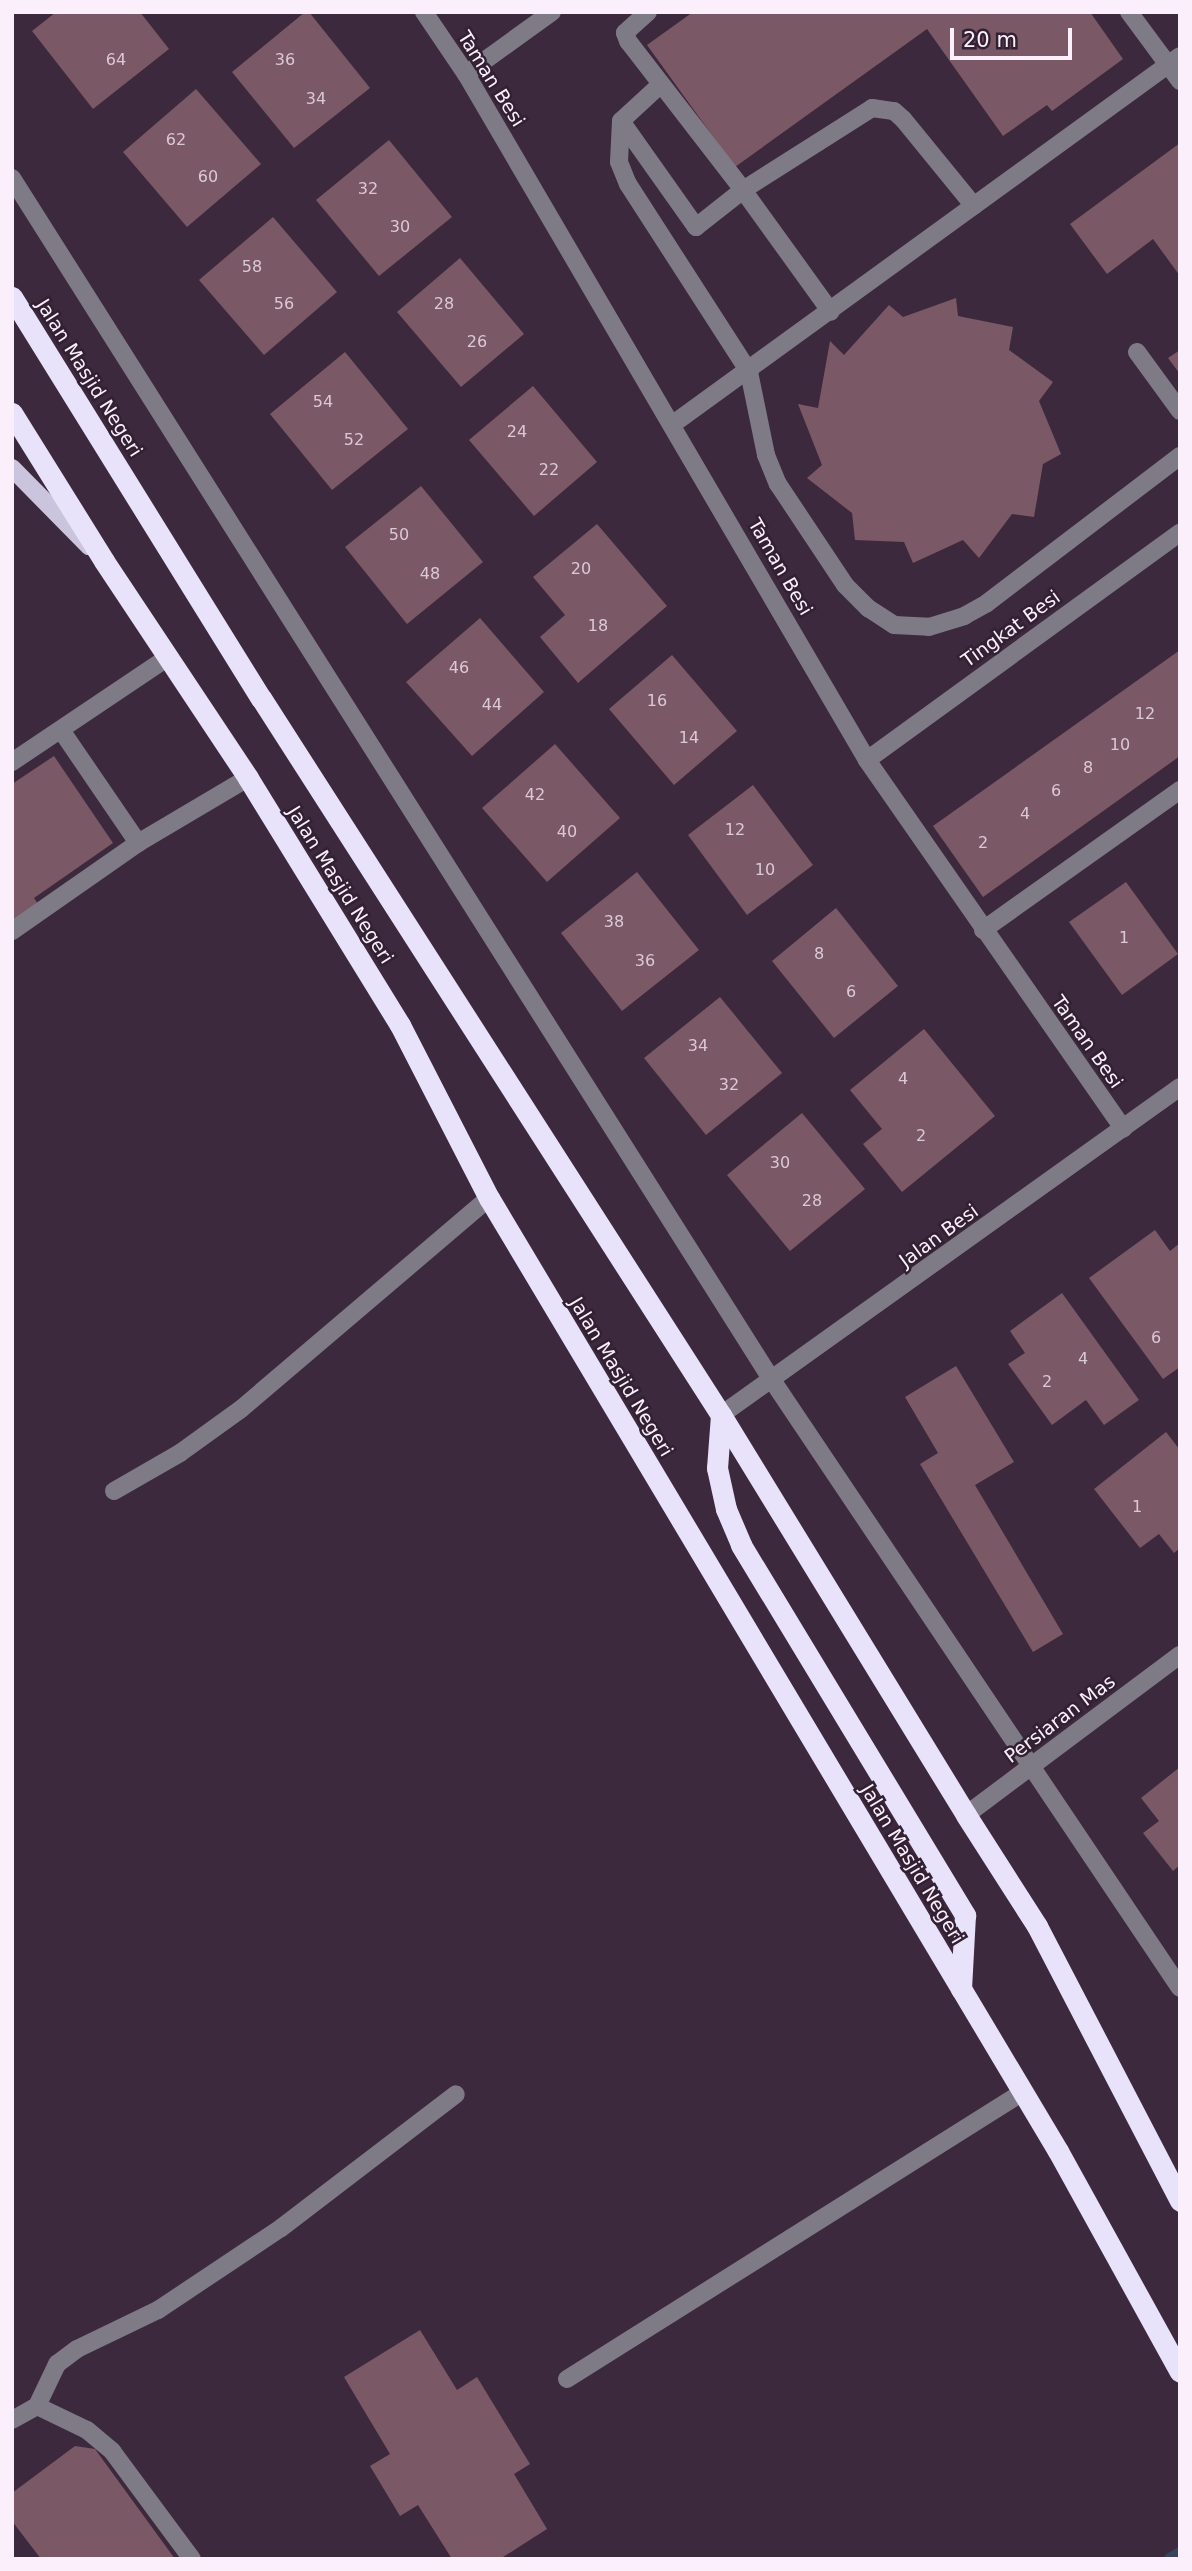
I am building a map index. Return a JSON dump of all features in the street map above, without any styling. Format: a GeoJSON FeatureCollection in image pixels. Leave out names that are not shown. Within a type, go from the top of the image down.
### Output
{"type":"FeatureCollection","features":[{"type":"Feature","properties":{"kind":"highway","name":"Jalan Masjid Negeri"},"geometry":{"type":"LineString","coordinates":[[12,297],[261,698],[722,1415],[965,1815],[1037,1926],[1180,2201]]}},
{"type":"Feature","properties":{"kind":"highway","name":"Jalan Masjid Negeri"},"geometry":{"type":"LineString","coordinates":[[12,414],[166,657],[248,778],[400,1025],[489,1198],[1023,2092],[1180,2372]]}},
{"type":"Feature","properties":{"kind":"highway"},"geometry":{"type":"LineString","coordinates":[[722,1415],[717,1468],[726,1509],[736,1533],[965,1915],[961,1989]]}},
{"type":"Feature","properties":{"kind":"main road"},"geometry":{"type":"LineString","coordinates":[[12,468],[104,561]]}},
{"type":"Feature","properties":{"kind":"street","name":"Taman Besi"},"geometry":{"type":"LineString","coordinates":[[424,12],[466,74],[867,760],[1123,1129]]}},
{"type":"Feature","properties":{"kind":"street"},"geometry":{"type":"LineString","coordinates":[[466,74],[552,12]]}},
{"type":"Feature","properties":{"kind":"street"},"geometry":{"type":"LineString","coordinates":[[648,12],[625,33],[628,41],[743,190],[831,312]]}},
{"type":"Feature","properties":{"kind":"street"},"geometry":{"type":"LineString","coordinates":[[1129,12],[1174,60],[1180,81]]}},
{"type":"Feature","properties":{"kind":"street"},"geometry":{"type":"LineString","coordinates":[[673,424],[749,372],[1174,60]]}},
{"type":"Feature","properties":{"kind":"street"},"geometry":{"type":"LineString","coordinates":[[660,85],[621,121],[619,163],[628,184],[749,372],[766,455],[778,484],[845,585],[868,608],[894,625],[929,628],[964,615],[987,603],[1180,456]]}},
{"type":"Feature","properties":{"kind":"street"},"geometry":{"type":"LineString","coordinates":[[621,121],[696,227],[743,190],[862,112],[884,108],[903,119],[974,206]]}},
{"type":"Feature","properties":{"kind":"street"},"geometry":{"type":"LineString","coordinates":[[12,178],[772,1380],[1180,1988]]}},
{"type":"Feature","properties":{"kind":"street"},"geometry":{"type":"LineString","coordinates":[[1137,352],[1180,411]]}},
{"type":"Feature","properties":{"kind":"street","name":"Tingkat Besi"},"geometry":{"type":"LineString","coordinates":[[867,760],[1180,533]]}},
{"type":"Feature","properties":{"kind":"street"},"geometry":{"type":"LineString","coordinates":[[12,762],[166,657]]}},
{"type":"Feature","properties":{"kind":"street"},"geometry":{"type":"LineString","coordinates":[[61,730],[138,843]]}},
{"type":"Feature","properties":{"kind":"street"},"geometry":{"type":"LineString","coordinates":[[12,931],[138,843],[248,778]]}},
{"type":"Feature","properties":{"kind":"street"},"geometry":{"type":"LineString","coordinates":[[983,930],[1180,790]]}},
{"type":"Feature","properties":{"kind":"street","name":"Jalan Besi"},"geometry":{"type":"LineString","coordinates":[[722,1415],[1180,1087]]}},
{"type":"Feature","properties":{"kind":"street"},"geometry":{"type":"LineString","coordinates":[[114,1491],[180,1453],[241,1409],[489,1198]]}},
{"type":"Feature","properties":{"kind":"street","name":"Persiaran Mas"},"geometry":{"type":"LineString","coordinates":[[965,1815],[1180,1655]]}},
{"type":"Feature","properties":{"kind":"street"},"geometry":{"type":"LineString","coordinates":[[567,2379],[1023,2092]]}},
{"type":"Feature","properties":{"kind":"street"},"geometry":{"type":"LineString","coordinates":[[12,2420],[37,2406],[57,2364],[77,2349],[158,2310],[281,2228],[456,2094]]}},
{"type":"Feature","properties":{"kind":"street"},"geometry":{"type":"LineString","coordinates":[[37,2406],[87,2430],[112,2451],[192,2559]]}},
{"type":"Feature","properties":{"kind":"building"},"geometry":{"type":"Polygon","coordinates":[[[56,12],[140,12],[169,49],[93,109],[32,31],[56,12]]]}},
{"type":"Feature","properties":{"kind":"building"},"geometry":{"type":"Polygon","coordinates":[[[305,12],[309,12],[370,88],[294,148],[232,72],[305,12]]]}},
{"type":"Feature","properties":{"kind":"building"},"geometry":{"type":"Polygon","coordinates":[[[693,12],[1090,12],[1123,59],[1052,111],[1047,105],[1003,136],[927,29],[735,167],[647,45],[693,12]]]}},
{"type":"Feature","properties":{"kind":"building"},"geometry":{"type":"Polygon","coordinates":[[[196,89],[261,164],[187,227],[123,152],[196,89]]]}},
{"type":"Feature","properties":{"kind":"building"},"geometry":{"type":"Polygon","coordinates":[[[389,140],[452,217],[379,276],[316,200],[389,140]]]}},
{"type":"Feature","properties":{"kind":"building"},"geometry":{"type":"Polygon","coordinates":[[[1180,143],[1180,276],[1153,239],[1107,274],[1070,224],[1180,143]]]}},
{"type":"Feature","properties":{"kind":"building"},"geometry":{"type":"Polygon","coordinates":[[[273,217],[337,292],[264,355],[199,280],[273,217]]]}},
{"type":"Feature","properties":{"kind":"building"},"geometry":{"type":"Polygon","coordinates":[[[460,258],[524,334],[461,387],[397,312],[460,258]]]}},
{"type":"Feature","properties":{"kind":"building"},"geometry":{"type":"Polygon","coordinates":[[[956,298],[958,316],[1013,327],[1009,350],[1053,382],[1039,401],[1061,454],[1043,464],[1034,517],[1012,514],[979,558],[963,540],[913,563],[904,542],[855,540],[852,513],[807,478],[822,465],[798,404],[818,408],[830,341],[844,355],[889,305],[903,317],[956,298]]]}},
{"type":"Feature","properties":{"kind":"building"},"geometry":{"type":"Polygon","coordinates":[[[1180,350],[1180,374],[1168,358],[1180,350]]]}},
{"type":"Feature","properties":{"kind":"building"},"geometry":{"type":"Polygon","coordinates":[[[345,352],[408,429],[332,490],[270,414],[345,352]]]}},
{"type":"Feature","properties":{"kind":"building"},"geometry":{"type":"Polygon","coordinates":[[[533,386],[597,462],[534,516],[469,440],[533,386]]]}},
{"type":"Feature","properties":{"kind":"building"},"geometry":{"type":"Polygon","coordinates":[[[421,486],[483,562],[407,624],[345,547],[421,486]]]}},
{"type":"Feature","properties":{"kind":"building"},"geometry":{"type":"Polygon","coordinates":[[[597,524],[667,606],[578,683],[540,637],[565,615],[533,577],[597,524]]]}},
{"type":"Feature","properties":{"kind":"building"},"geometry":{"type":"Polygon","coordinates":[[[480,618],[544,692],[472,756],[406,682],[480,618]]]}},
{"type":"Feature","properties":{"kind":"building"},"geometry":{"type":"Polygon","coordinates":[[[1180,650],[1180,756],[983,897],[933,826],[1180,650]]]}},
{"type":"Feature","properties":{"kind":"building"},"geometry":{"type":"Polygon","coordinates":[[[672,655],[737,731],[674,785],[609,709],[672,655]]]}},
{"type":"Feature","properties":{"kind":"building"},"geometry":{"type":"Polygon","coordinates":[[[555,744],[620,818],[547,882],[482,808],[555,744]]]}},
{"type":"Feature","properties":{"kind":"building"},"geometry":{"type":"Polygon","coordinates":[[[54,756],[113,843],[34,898],[38,904],[12,922],[12,784],[54,756]]]}},
{"type":"Feature","properties":{"kind":"building"},"geometry":{"type":"Polygon","coordinates":[[[753,785],[813,865],[747,915],[688,835],[753,785]]]}},
{"type":"Feature","properties":{"kind":"building"},"geometry":{"type":"Polygon","coordinates":[[[637,872],[699,950],[622,1011],[561,933],[637,872]]]}},
{"type":"Feature","properties":{"kind":"building"},"geometry":{"type":"Polygon","coordinates":[[[1126,882],[1178,954],[1122,995],[1069,922],[1126,882]]]}},
{"type":"Feature","properties":{"kind":"building"},"geometry":{"type":"Polygon","coordinates":[[[836,908],[898,986],[834,1038],[772,961],[836,908]]]}},
{"type":"Feature","properties":{"kind":"building"},"geometry":{"type":"Polygon","coordinates":[[[720,997],[782,1073],[706,1135],[644,1058],[720,997]]]}},
{"type":"Feature","properties":{"kind":"building"},"geometry":{"type":"Polygon","coordinates":[[[924,1029],[995,1116],[902,1192],[863,1144],[882,1129],[850,1090],[924,1029]]]}},
{"type":"Feature","properties":{"kind":"building"},"geometry":{"type":"Polygon","coordinates":[[[802,1113],[865,1189],[790,1251],[727,1175],[802,1113]]]}},
{"type":"Feature","properties":{"kind":"building"},"geometry":{"type":"Polygon","coordinates":[[[1155,1230],[1170,1251],[1180,1243],[1180,1367],[1163,1379],[1089,1278],[1155,1230]]]}},
{"type":"Feature","properties":{"kind":"building"},"geometry":{"type":"Polygon","coordinates":[[[1062,1293],[1139,1400],[1104,1425],[1086,1400],[1052,1425],[1008,1364],[1025,1353],[1010,1331],[1062,1293]]]}},
{"type":"Feature","properties":{"kind":"building"},"geometry":{"type":"Polygon","coordinates":[[[956,1366],[1014,1462],[975,1485],[1063,1634],[1033,1652],[920,1464],[938,1453],[905,1397],[956,1366]]]}},
{"type":"Feature","properties":{"kind":"building"},"geometry":{"type":"Polygon","coordinates":[[[1166,1432],[1180,1450],[1180,1548],[1174,1553],[1159,1534],[1140,1548],[1094,1489],[1166,1432]]]}},
{"type":"Feature","properties":{"kind":"building"},"geometry":{"type":"Polygon","coordinates":[[[1180,1767],[1180,1865],[1173,1871],[1143,1833],[1159,1821],[1141,1798],[1180,1767]]]}},
{"type":"Feature","properties":{"kind":"building"},"geometry":{"type":"Polygon","coordinates":[[[420,2330],[457,2390],[477,2377],[530,2464],[514,2474],[547,2529],[500,2559],[452,2559],[418,2505],[400,2516],[370,2466],[390,2454],[344,2377],[420,2330]]]}},
{"type":"Feature","properties":{"kind":"building"},"geometry":{"type":"Polygon","coordinates":[[[75,2446],[95,2449],[175,2559],[41,2559],[12,2521],[12,2493],[75,2446]]]}},
{"type":"Feature","properties":{"kind":"waterway"},"geometry":{"type":"LineString","coordinates":[[1170,2559],[1180,2553]]}}]}
